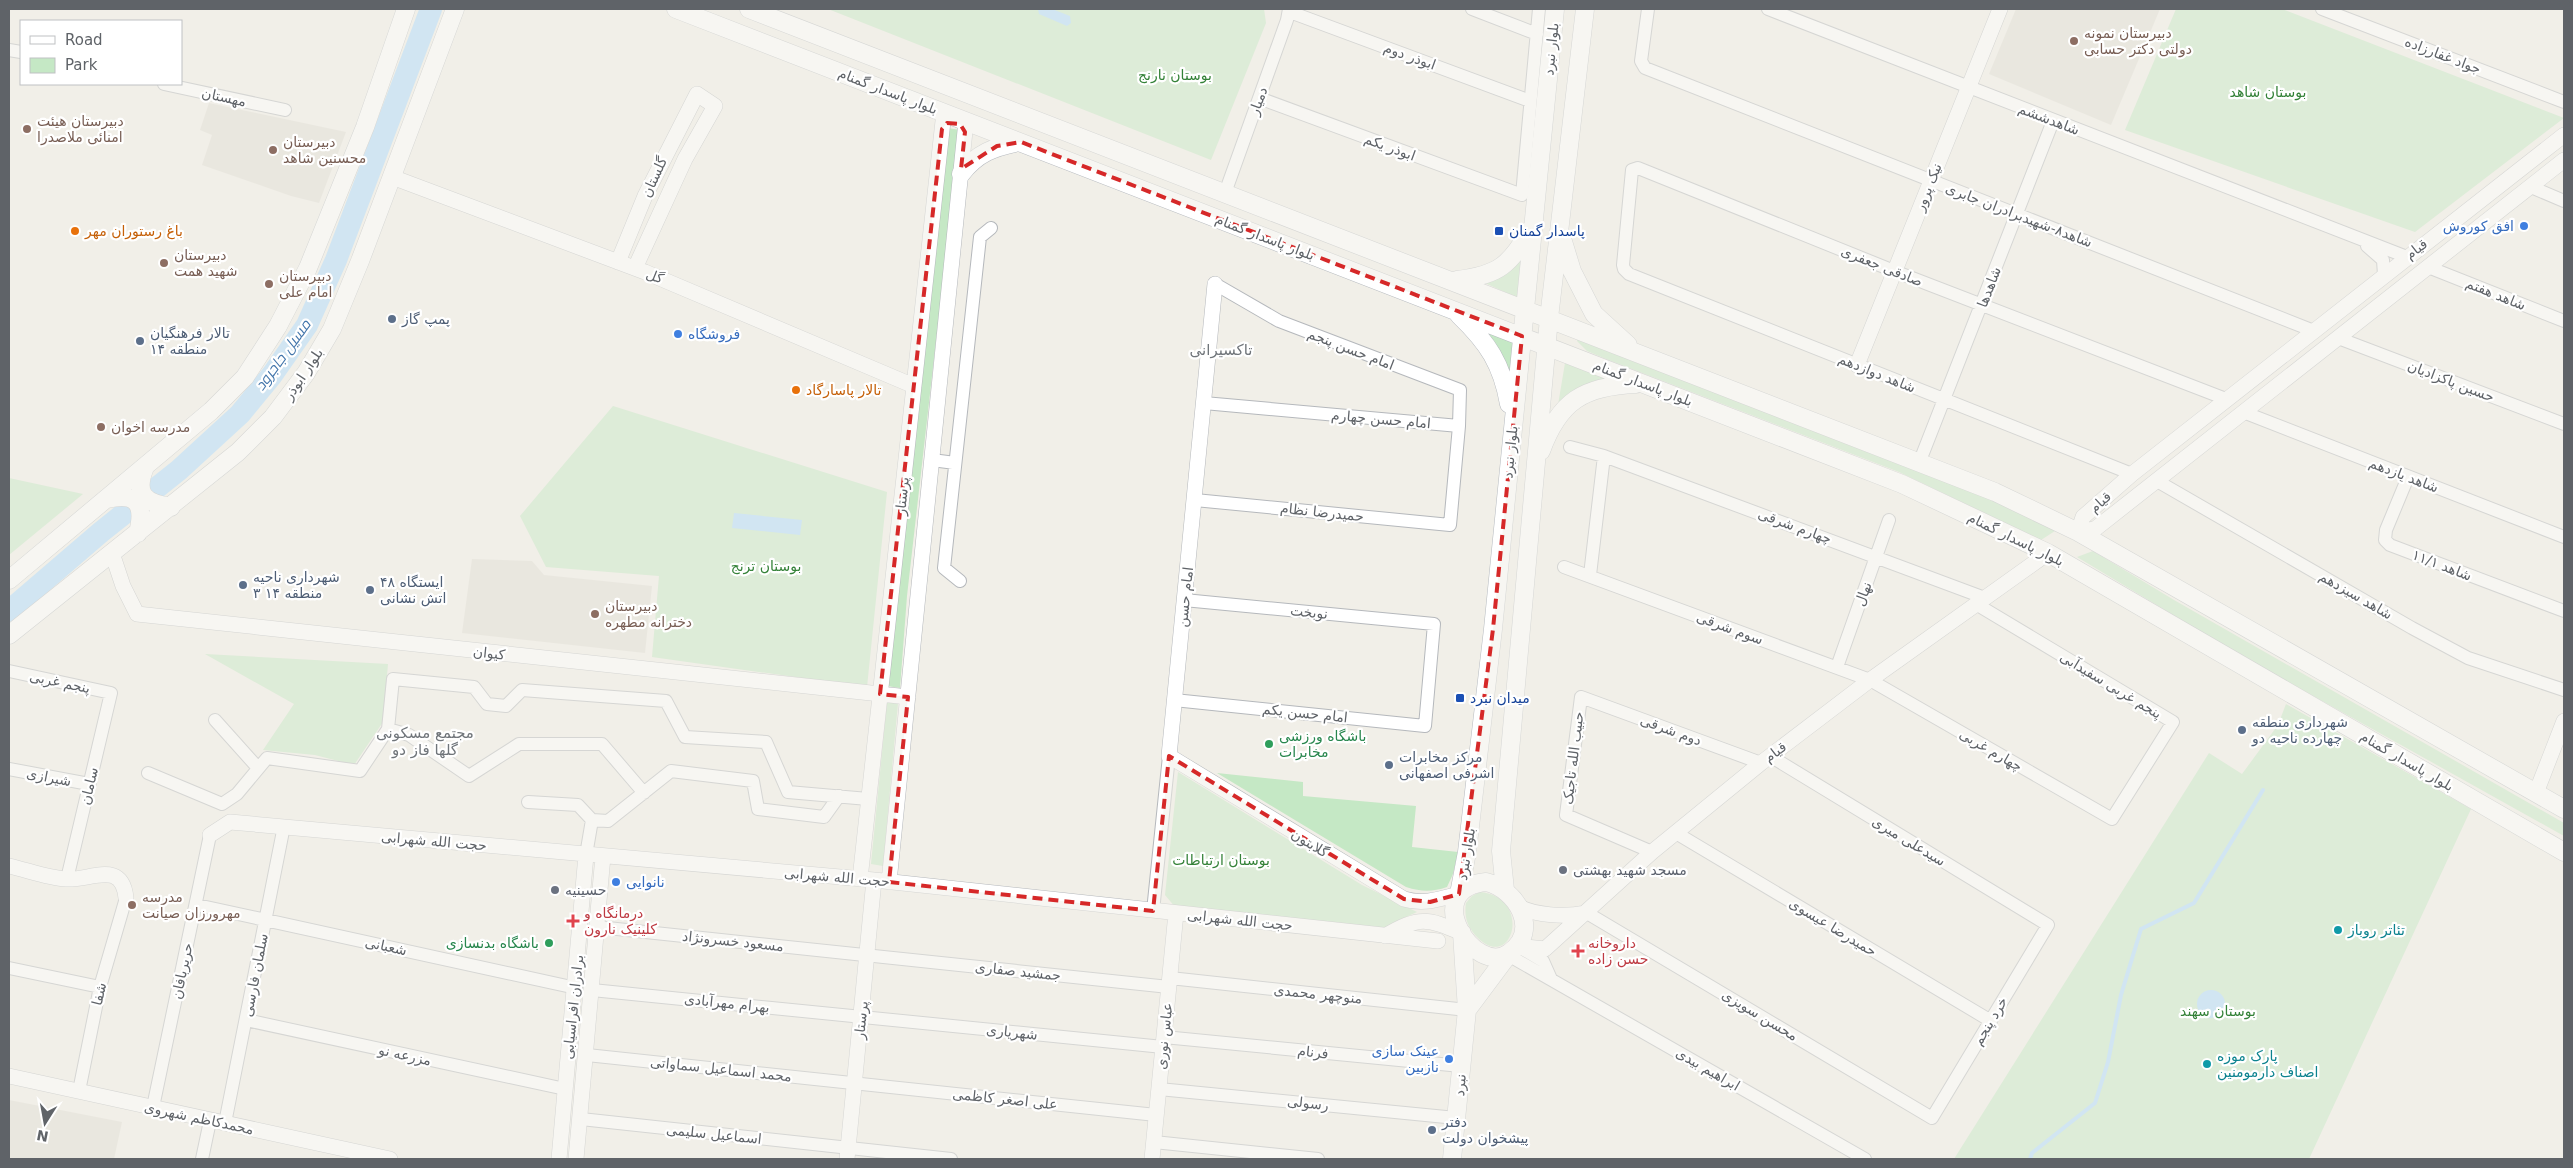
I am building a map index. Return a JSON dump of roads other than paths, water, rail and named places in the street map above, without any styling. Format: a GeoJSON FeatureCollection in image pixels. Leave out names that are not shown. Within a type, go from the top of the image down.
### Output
{"type":"FeatureCollection","features":[{"type":"Feature","properties":{"kind":"main road"},"geometry":{"type":"LineString","coordinates":[[9,580],[145,468],[211,411],[245,377],[278,326],[308,268],[364,127],[406,9]]}},
{"type":"Feature","properties":{"kind":"main road","name":"بلوار ابوذر"},"geometry":{"type":"LineString","coordinates":[[9,635],[238,452],[273,417],[306,373],[332,329],[455,9]]}},
{"type":"Feature","properties":{"kind":"main road","name":"بلوار پاسدار گمنام"},"geometry":{"type":"LineString","coordinates":[[676,9],[943,121],[1020,142],[1902,484],[2048,553],[2564,852]]}},
{"type":"Feature","properties":{"kind":"main road","name":"بلوار پاسدار گمنام"},"geometry":{"type":"LineString","coordinates":[[748,9],[1907,456],[1995,492],[2078,532],[2564,808]]}},
{"type":"Feature","properties":{"kind":"main road","name":"بلوار نبرد"},"geometry":{"type":"LineString","coordinates":[[1459,894],[1473,804],[1555,9]]}},
{"type":"Feature","properties":{"kind":"main road","name":"بلوار نبرد"},"geometry":{"type":"LineString","coordinates":[[1505,890],[1501,851],[1535,465],[1549,318],[1585,9]]}},
{"type":"Feature","properties":{"kind":"main road"},"geometry":{"type":"LineString","coordinates":[[961,174],[980,154],[997,146],[1020,142]]}},
{"type":"Feature","properties":{"kind":"main road"},"geometry":{"type":"LineString","coordinates":[[1452,281],[1483,277],[1510,262],[1534,224]]}},
{"type":"Feature","properties":{"kind":"main road"},"geometry":{"type":"LineString","coordinates":[[1559,230],[1572,270],[1594,314],[1636,352]]}},
{"type":"Feature","properties":{"kind":"main road"},"geometry":{"type":"LineString","coordinates":[[1453,310],[1493,352],[1505,382],[1513,427]]}},
{"type":"Feature","properties":{"kind":"main road"},"geometry":{"type":"LineString","coordinates":[[1535,465],[1546,436],[1574,399],[1591,390],[1610,385],[1644,384]]}},
{"type":"Feature","properties":{"kind":"main road"},"geometry":{"type":"LineString","coordinates":[[145,468],[140,480],[140,491],[148,500],[171,507]]}},
{"type":"Feature","properties":{"kind":"main road"},"geometry":{"type":"LineString","coordinates":[[107,499],[120,496],[130,497],[137,502],[141,511],[138,533]]}},
{"type":"Feature","properties":{"kind":"main road"},"geometry":{"type":"LineString","coordinates":[[1467,1010],[1522,940],[1525,930],[1524,920],[1505,890],[1491,883],[1476,883],[1459,894],[1454,914],[1456,924],[1478,952],[1498,957],[1513,950]]}},
{"type":"Feature","properties":{"kind":"main road","name":"نبرد"},"geometry":{"type":"LineString","coordinates":[[1452,1159],[1467,1010],[1462,933]]}},
{"type":"Feature","properties":{"kind":"street"},"geometry":{"type":"LineString","coordinates":[[1472,9],[1537,34]]}},
{"type":"Feature","properties":{"kind":"street"},"geometry":{"type":"LineString","coordinates":[[1530,101],[1539,9]]}},
{"type":"Feature","properties":{"kind":"street","name":"شاهد۸-شهیدبرادران جابری"},"geometry":{"type":"LineString","coordinates":[[1648,9],[1642,65],[2314,331]]}},
{"type":"Feature","properties":{"kind":"street","name":"شاهدششم"},"geometry":{"type":"LineString","coordinates":[[1768,9],[2407,257]]}},
{"type":"Feature","properties":{"kind":"street","name":"نیک پرور"},"geometry":{"type":"LineString","coordinates":[[1857,365],[2000,9]]}},
{"type":"Feature","properties":{"kind":"street","name":"جواد غفارزاده"},"geometry":{"type":"LineString","coordinates":[[2322,9],[2564,102]]}},
{"type":"Feature","properties":{"kind":"street","name":"دمیار"},"geometry":{"type":"LineString","coordinates":[[1225,193],[1289,10]]}},
{"type":"Feature","properties":{"kind":"street","name":"ابوذر دوم"},"geometry":{"type":"LineString","coordinates":[[1289,10],[1530,101]]}},
{"type":"Feature","properties":{"kind":"street","name":"مهستان"},"geometry":{"type":"LineString","coordinates":[[169,85],[285,110]]}},
{"type":"Feature","properties":{"kind":"street","name":"گلستان"},"geometry":{"type":"LineString","coordinates":[[618,262],[645,196],[697,94],[715,106],[685,158],[636,268]]}},
{"type":"Feature","properties":{"kind":"street","name":"ابوذر یکم"},"geometry":{"type":"LineString","coordinates":[[1259,98],[1522,195],[1530,101]]}},
{"type":"Feature","properties":{"kind":"street","name":"پرستار"},"geometry":{"type":"LineString","coordinates":[[874,880],[868,799],[943,121]]}},
{"type":"Feature","properties":{"kind":"street","name":"شاهدها"},"geometry":{"type":"LineString","coordinates":[[1924,453],[2053,121]]}},
{"type":"Feature","properties":{"kind":"street","name":"پرستار"},"geometry":{"type":"LineString","coordinates":[[848,1154],[874,880],[908,697],[966,126]]}},
{"type":"Feature","properties":{"kind":"street","name":"قیام"},"geometry":{"type":"LineString","coordinates":[[2564,135],[2132,474],[2083,517],[2078,532],[2095,529],[2564,160]]}},
{"type":"Feature","properties":{"kind":"street","name":"صادقی جعفری"},"geometry":{"type":"LineString","coordinates":[[1624,269],[1630,174],[1632,170],[1638,168],[1894,271],[2226,399]]}},
{"type":"Feature","properties":{"kind":"street","name":"گل"},"geometry":{"type":"LineString","coordinates":[[392,177],[636,268],[914,386]]}},
{"type":"Feature","properties":{"kind":"street"},"geometry":{"type":"LineString","coordinates":[[2530,187],[2564,201]]}},
{"type":"Feature","properties":{"kind":"street"},"geometry":{"type":"LineString","coordinates":[[960,580],[944,568],[980,237],[991,228]]}},
{"type":"Feature","properties":{"kind":"street","name":"شاهدششم"},"geometry":{"type":"LineString","coordinates":[[2332,228],[2377,253],[2383,260],[2384,275]]}},
{"type":"Feature","properties":{"kind":"street"},"geometry":{"type":"LineString","coordinates":[[2407,257],[2428,267]]}},
{"type":"Feature","properties":{"kind":"street","name":"شاهد هفتم"},"geometry":{"type":"LineString","coordinates":[[2428,267],[2564,321]]}},
{"type":"Feature","properties":{"kind":"street","name":"شاهد دوازدهم"},"geometry":{"type":"LineString","coordinates":[[1624,269],[1629,274],[2132,474]]}},
{"type":"Feature","properties":{"kind":"street","name":"امام حسن"},"geometry":{"type":"LineString","coordinates":[[1153,911],[1215,284]]}},
{"type":"Feature","properties":{"kind":"street","name":"امام حسن پنجم"},"geometry":{"type":"LineString","coordinates":[[1215,284],[1279,321],[1460,390],[1458,426]]}},
{"type":"Feature","properties":{"kind":"street","name":"حسین پاکزادیان"},"geometry":{"type":"LineString","coordinates":[[2338,338],[2564,424]]}},
{"type":"Feature","properties":{"kind":"street","name":"امام حسن چهارم"},"geometry":{"type":"LineString","coordinates":[[1204,403],[1458,426]]}},
{"type":"Feature","properties":{"kind":"street","name":"شاهد یازدهم"},"geometry":{"type":"LineString","coordinates":[[2244,412],[2564,537]]}},
{"type":"Feature","properties":{"kind":"street","name":"حمیدرضا نظام"},"geometry":{"type":"LineString","coordinates":[[1195,500],[1450,525],[1458,426]]}},
{"type":"Feature","properties":{"kind":"street","name":"چهارم شرقی"},"geometry":{"type":"LineString","coordinates":[[1570,447],[1604,456],[1876,556],[1981,601]]}},
{"type":"Feature","properties":{"kind":"street"},"geometry":{"type":"LineString","coordinates":[[1590,575],[1604,456]]}},
{"type":"Feature","properties":{"kind":"street"},"geometry":{"type":"LineString","coordinates":[[932,460],[956,463]]}},
{"type":"Feature","properties":{"kind":"street","name":"شاهد ۱۱/۱"},"geometry":{"type":"LineString","coordinates":[[2408,476],[2386,530],[2385,540],[2390,545],[2564,611]]}},
{"type":"Feature","properties":{"kind":"street","name":"شاهد سیزدهم"},"geometry":{"type":"LineString","coordinates":[[2157,480],[2412,628],[2468,658],[2564,690]]}},
{"type":"Feature","properties":{"kind":"street","name":"نهال"},"geometry":{"type":"LineString","coordinates":[[1836,667],[1889,520]]}},
{"type":"Feature","properties":{"kind":"street","name":"کیوان"},"geometry":{"type":"LineString","coordinates":[[112,553],[123,586],[137,614],[908,697]]}},
{"type":"Feature","properties":{"kind":"street","name":"قیام"},"geometry":{"type":"LineString","coordinates":[[1513,950],[1545,949],[1587,913],[1652,852],[1766,759],[1870,680],[2048,553]]}},
{"type":"Feature","properties":{"kind":"street","name":"سوم شرقی"},"geometry":{"type":"LineString","coordinates":[[1564,567],[1590,575],[1870,680]]}},
{"type":"Feature","properties":{"kind":"street","name":"نوبخت"},"geometry":{"type":"LineString","coordinates":[[1184,600],[1434,624]]}},
{"type":"Feature","properties":{"kind":"street","name":"پنجم غربی سفیدآبی"},"geometry":{"type":"LineString","coordinates":[[1981,601],[2173,722],[2112,820]]}},
{"type":"Feature","properties":{"kind":"street","name":"امام حسن یکم"},"geometry":{"type":"LineString","coordinates":[[1174,700],[1424,726],[1434,624]]}},
{"type":"Feature","properties":{"kind":"street","name":"پنجم غربی"},"geometry":{"type":"LineString","coordinates":[[9,671],[111,693]]}},
{"type":"Feature","properties":{"kind":"street"},"geometry":{"type":"LineString","coordinates":[[148,773],[222,804],[236,794],[267,758],[360,771],[388,729],[393,679],[474,687],[487,704],[506,706],[522,690],[666,701],[685,737],[766,742],[788,792],[868,799]]}},
{"type":"Feature","properties":{"kind":"street","name":"چهارم غربی"},"geometry":{"type":"LineString","coordinates":[[1870,680],[2112,820]]}},
{"type":"Feature","properties":{"kind":"street","name":"سامان"},"geometry":{"type":"LineString","coordinates":[[67,879],[111,693]]}},
{"type":"Feature","properties":{"kind":"street","name":"دوم شرقی"},"geometry":{"type":"LineString","coordinates":[[1581,698],[1766,759]]}},
{"type":"Feature","properties":{"kind":"street","name":"حبیب الله تاجیک"},"geometry":{"type":"LineString","coordinates":[[1581,698],[1566,815],[1652,852]]}},
{"type":"Feature","properties":{"kind":"street"},"geometry":{"type":"LineString","coordinates":[[215,720],[258,768]]}},
{"type":"Feature","properties":{"kind":"street"},"geometry":{"type":"LineString","coordinates":[[2536,792],[2564,721]]}},
{"type":"Feature","properties":{"kind":"street"},"geometry":{"type":"LineString","coordinates":[[388,729],[409,735],[469,776],[519,744],[602,744],[644,793]]}},
{"type":"Feature","properties":{"kind":"street","name":"گلابتون"},"geometry":{"type":"LineString","coordinates":[[1169,756],[1404,899],[1417,903],[1430,902],[1459,894]]}},
{"type":"Feature","properties":{"kind":"street","name":"سیدعلی میری"},"geometry":{"type":"LineString","coordinates":[[1766,759],[2048,925]]}},
{"type":"Feature","properties":{"kind":"street","name":"شیرازی"},"geometry":{"type":"LineString","coordinates":[[9,769],[89,784]]}},
{"type":"Feature","properties":{"kind":"street"},"geometry":{"type":"LineString","coordinates":[[528,802],[578,805],[592,820],[608,821],[671,771],[753,781],[758,809],[824,817],[839,796]]}},
{"type":"Feature","properties":{"kind":"street"},"geometry":{"type":"LineString","coordinates":[[586,855],[592,820]]}},
{"type":"Feature","properties":{"kind":"street","name":"حجت الله شهرابی"},"geometry":{"type":"LineString","coordinates":[[210,835],[230,822],[284,826],[874,880],[1438,941]]}},
{"type":"Feature","properties":{"kind":"street","name":"سلمان فارسی"},"geometry":{"type":"LineString","coordinates":[[202,1159],[218,1122],[246,1020],[284,826]]}},
{"type":"Feature","properties":{"kind":"street","name":"حمیدرضا عیسوی"},"geometry":{"type":"LineString","coordinates":[[1676,833],[1991,1021]]}},
{"type":"Feature","properties":{"kind":"street","name":"حریربافان"},"geometry":{"type":"LineString","coordinates":[[153,1108],[210,835]]}},
{"type":"Feature","properties":{"kind":"street","name":"برادران افراسیابی"},"geometry":{"type":"LineString","coordinates":[[558,1159],[576,988],[586,855]]}},
{"type":"Feature","properties":{"kind":"street","name":"برادران افراسیابی"},"geometry":{"type":"LineString","coordinates":[[576,1159],[587,1055],[603,856]]}},
{"type":"Feature","properties":{"kind":"street"},"geometry":{"type":"LineString","coordinates":[[9,866],[67,879],[105,874],[118,878],[124,887],[126,898]]}},
{"type":"Feature","properties":{"kind":"street","name":"شفا"},"geometry":{"type":"LineString","coordinates":[[79,1091],[100,987],[126,898]]}},
{"type":"Feature","properties":{"kind":"street","name":"شعبانی"},"geometry":{"type":"LineString","coordinates":[[196,905],[576,988]]}},
{"type":"Feature","properties":{"kind":"street"},"geometry":{"type":"LineString","coordinates":[[1516,905],[1525,911],[1548,912],[1564,917],[1587,913]]}},
{"type":"Feature","properties":{"kind":"street","name":"عباس نوری"},"geometry":{"type":"LineString","coordinates":[[1152,1159],[1176,913]]}},
{"type":"Feature","properties":{"kind":"street","name":"محسن سویزی"},"geometry":{"type":"LineString","coordinates":[[1587,913],[1932,1118]]}},
{"type":"Feature","properties":{"kind":"street"},"geometry":{"type":"LineString","coordinates":[[1385,936],[1415,921],[1437,922],[1462,933]]}},
{"type":"Feature","properties":{"kind":"street","name":"خرد پنجم"},"geometry":{"type":"LineString","coordinates":[[1932,1118],[2048,925]]}},
{"type":"Feature","properties":{"kind":"street","name":"مسعود خسرونژاد"},"geometry":{"type":"LineString","coordinates":[[598,928],[867,955]]}},
{"type":"Feature","properties":{"kind":"street","name":"ابراهیم بیدی"},"geometry":{"type":"LineString","coordinates":[[1513,950],[1551,979],[1866,1159]]}},
{"type":"Feature","properties":{"kind":"street","name":"جمشید صفاری"},"geometry":{"type":"LineString","coordinates":[[867,955],[1169,982]]}},
{"type":"Feature","properties":{"kind":"street"},"geometry":{"type":"LineString","coordinates":[[9,968],[100,987]]}},
{"type":"Feature","properties":{"kind":"street","name":"منوچهر محمدی"},"geometry":{"type":"LineString","coordinates":[[1169,982],[1467,1010]]}},
{"type":"Feature","properties":{"kind":"street","name":"بهرام مهرآبادی"},"geometry":{"type":"LineString","coordinates":[[592,990],[861,1017]]}},
{"type":"Feature","properties":{"kind":"street","name":"شهریاری"},"geometry":{"type":"LineString","coordinates":[[861,1017],[1164,1042]]}},
{"type":"Feature","properties":{"kind":"street","name":"مزرعه نو"},"geometry":{"type":"LineString","coordinates":[[246,1020],[565,1090]]}},
{"type":"Feature","properties":{"kind":"street","name":"فرنام"},"geometry":{"type":"LineString","coordinates":[[1164,1042],[1461,1066]]}},
{"type":"Feature","properties":{"kind":"street","name":"محمد اسماعیل سماواتی"},"geometry":{"type":"LineString","coordinates":[[587,1055],[854,1083]]}},
{"type":"Feature","properties":{"kind":"street","name":"محمدکاظم شهروی"},"geometry":{"type":"LineString","coordinates":[[9,1076],[390,1159]]}},
{"type":"Feature","properties":{"kind":"street","name":"علی اصغر کاظمی"},"geometry":{"type":"LineString","coordinates":[[854,1083],[1156,1115]]}},
{"type":"Feature","properties":{"kind":"street","name":"رسولى"},"geometry":{"type":"LineString","coordinates":[[1159,1088],[1456,1118]]}},
{"type":"Feature","properties":{"kind":"street","name":"اسماعیل سلیمی"},"geometry":{"type":"LineString","coordinates":[[581,1119],[848,1154],[951,1159]]}},
{"type":"Feature","properties":{"kind":"street"},"geometry":{"type":"LineString","coordinates":[[1154,1142],[1318,1159]]}},
{"type":"Feature","properties":{"kind":"water"},"geometry":{"type":"Polygon","coordinates":[[[1038,9],[1052,9],[1070,16],[1071,23],[1067,26],[1039,14],[1038,9]]]}},
{"type":"Feature","properties":{"kind":"water"},"geometry":{"type":"Polygon","coordinates":[[[734,513],[802,520],[800,535],[732,528],[734,513]]]}},
{"type":"Feature","properties":{"kind":"water"},"geometry":{"type":"Polygon","coordinates":[[[2211,990],[2221,994],[2225,1004],[2221,1014],[2211,1018],[2201,1014],[2197,1004],[2201,994],[2211,990]]]}},
{"type":"Feature","properties":{"kind":"waterway","name":"مسیل جاجرود"},"geometry":{"type":"LineString","coordinates":[[9,611],[101,532],[179,470],[240,414],[272,375],[307,325],[336,260],[431,9]]}},
{"type":"Feature","properties":{"kind":"waterway"},"geometry":{"type":"LineString","coordinates":[[2030,1159],[2032,1153],[2095,1103],[2108,1062],[2121,995],[2141,929],[2194,903],[2263,790]]}},
{"type":"Feature","properties":{"kind":"place","name":"دبیرستان نمونه دولتی دکتر حسابی"},"geometry":{"type":"Point","coordinates":[2074,41]}},
{"type":"Feature","properties":{"kind":"place","name":"دبیرستان هیئت امنائی ملاصدرا"},"geometry":{"type":"Point","coordinates":[27,129]}},
{"type":"Feature","properties":{"kind":"place","name":"دبیرستان محسنین شاهد"},"geometry":{"type":"Point","coordinates":[273,150]}},
{"type":"Feature","properties":{"kind":"place","name":"افق کوروش"},"geometry":{"type":"Point","coordinates":[2524,226]}},
{"type":"Feature","properties":{"kind":"place","name":"باغ رستوران مهر"},"geometry":{"type":"Point","coordinates":[75,231]}},
{"type":"Feature","properties":{"kind":"place","name":"پاسدار گمنان"},"geometry":{"type":"Point","coordinates":[1499,231]}},
{"type":"Feature","properties":{"kind":"place","name":"دبیرستان شهید همت"},"geometry":{"type":"Point","coordinates":[164,263]}},
{"type":"Feature","properties":{"kind":"place","name":"دبیرستان امام علی"},"geometry":{"type":"Point","coordinates":[269,284]}},
{"type":"Feature","properties":{"kind":"place","name":"پمپ گاز"},"geometry":{"type":"Point","coordinates":[392,319]}},
{"type":"Feature","properties":{"kind":"place","name":"فروشگاه"},"geometry":{"type":"Point","coordinates":[678,334]}},
{"type":"Feature","properties":{"kind":"place","name":"تالار فرهنگیان منطقه ۱۴"},"geometry":{"type":"Point","coordinates":[140,341]}},
{"type":"Feature","properties":{"kind":"place","name":"تالار پاسارگاد"},"geometry":{"type":"Point","coordinates":[796,390]}},
{"type":"Feature","properties":{"kind":"place","name":"مدرسه اخوان"},"geometry":{"type":"Point","coordinates":[101,427]}},
{"type":"Feature","properties":{"kind":"place","name":"شهرداری ناحیه ۳ منطقه ۱۴"},"geometry":{"type":"Point","coordinates":[243,585]}},
{"type":"Feature","properties":{"kind":"place","name":"ایستگاه ۴۸ اتش نشانی"},"geometry":{"type":"Point","coordinates":[370,590]}},
{"type":"Feature","properties":{"kind":"place","name":"دبیرستان دخترانه مطهره"},"geometry":{"type":"Point","coordinates":[595,614]}},
{"type":"Feature","properties":{"kind":"place","name":"میدان نبرد"},"geometry":{"type":"Point","coordinates":[1460,698]}},
{"type":"Feature","properties":{"kind":"place","name":"شهرداری منطقه چهارده ناحیه دو"},"geometry":{"type":"Point","coordinates":[2242,730]}},
{"type":"Feature","properties":{"kind":"place","name":"باشگاه ورزشی مخابرات"},"geometry":{"type":"Point","coordinates":[1269,744]}},
{"type":"Feature","properties":{"kind":"place","name":"مرکز مخابرات اشرفی اصفهانی"},"geometry":{"type":"Point","coordinates":[1389,765]}},
{"type":"Feature","properties":{"kind":"place","name":"مسجد شهید بهشتی"},"geometry":{"type":"Point","coordinates":[1563,870]}},
{"type":"Feature","properties":{"kind":"place","name":"نانوایی"},"geometry":{"type":"Point","coordinates":[616,882]}},
{"type":"Feature","properties":{"kind":"place","name":"حسینیه"},"geometry":{"type":"Point","coordinates":[555,890]}},
{"type":"Feature","properties":{"kind":"place","name":"مدرسه مهرورزان صیانت"},"geometry":{"type":"Point","coordinates":[132,905]}},
{"type":"Feature","properties":{"kind":"place","name":"درمانگاه و کلینیک نارون"},"geometry":{"type":"Point","coordinates":[573,921]}},
{"type":"Feature","properties":{"kind":"place","name":"تئاتر روباز"},"geometry":{"type":"Point","coordinates":[2338,930]}},
{"type":"Feature","properties":{"kind":"place","name":"باشگاه بدنسازی"},"geometry":{"type":"Point","coordinates":[549,943]}},
{"type":"Feature","properties":{"kind":"place","name":"داروخانه حسن زاده"},"geometry":{"type":"Point","coordinates":[1578,951]}},
{"type":"Feature","properties":{"kind":"place","name":"عینک سازی نازبین"},"geometry":{"type":"Point","coordinates":[1449,1059]}},
{"type":"Feature","properties":{"kind":"place","name":"پارک موزه اصناف دارمومنین"},"geometry":{"type":"Point","coordinates":[2207,1064]}},
{"type":"Feature","properties":{"kind":"place","name":"دفتر پیشخوان دولت"},"geometry":{"type":"Point","coordinates":[1432,1130]}},
{"type":"Feature","properties":{"kind":"district","name":"تاکسیرانی"},"geometry":{"type":"Point","coordinates":[1221,350]}},
{"type":"Feature","properties":{"kind":"district","name":"مجتمع مسکونی گلها فاز دو"},"geometry":{"type":"Point","coordinates":[425,742]}},
{"type":"Feature","properties":{"kind":"park label","name":"بوستان نارنج"},"geometry":{"type":"Point","coordinates":[1175,75]}},
{"type":"Feature","properties":{"kind":"park label","name":"بوستان شاهد"},"geometry":{"type":"Point","coordinates":[2268,92]}},
{"type":"Feature","properties":{"kind":"park label","name":"بوستان ترنج"},"geometry":{"type":"Point","coordinates":[766,566]}},
{"type":"Feature","properties":{"kind":"park label","name":"بوستان ارتباطات"},"geometry":{"type":"Point","coordinates":[1221,860]}},
{"type":"Feature","properties":{"kind":"park label","name":"بوستان سهند"},"geometry":{"type":"Point","coordinates":[2218,1011]}}]}
